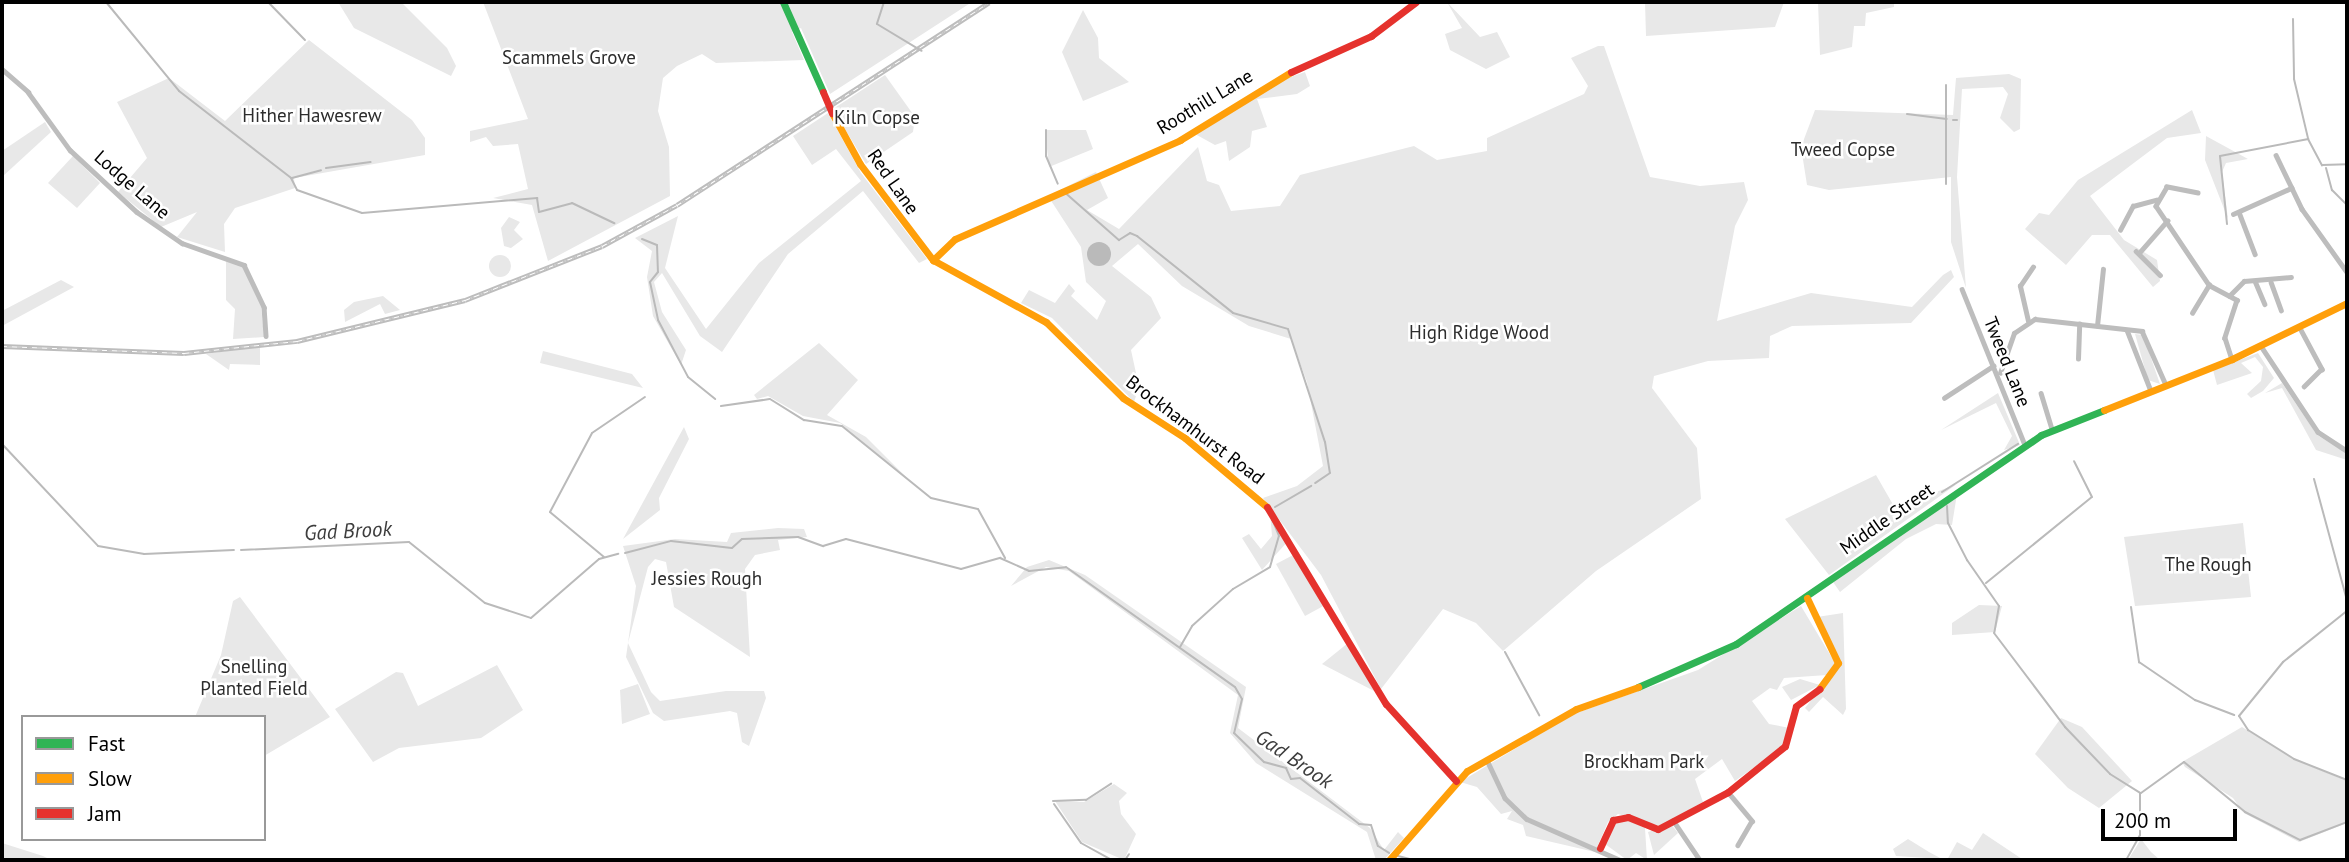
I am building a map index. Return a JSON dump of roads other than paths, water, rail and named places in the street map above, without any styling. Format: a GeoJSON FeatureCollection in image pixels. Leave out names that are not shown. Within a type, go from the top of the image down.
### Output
{"type":"FeatureCollection","features":[{"type":"Feature","properties":{"kind":"street","name":"Red Lane"},"geometry":{"type":"LineString","coordinates":[[783,2],[832,113],[860,164],[933,260]]}},
{"type":"Feature","properties":{"kind":"street","name":"Roothill Lane"},"geometry":{"type":"LineString","coordinates":[[933,260],[955,239],[1044,195],[1180,140],[1272,81],[1374,34],[1416,2]]}},
{"type":"Feature","properties":{"kind":"street","name":"Lodge Lane"},"geometry":{"type":"LineString","coordinates":[[2,69],[28,92],[70,150],[137,212],[182,243],[244,265],[264,306],[267,336]]}},
{"type":"Feature","properties":{"kind":"street"},"geometry":{"type":"LineString","coordinates":[[2276,155],[2291,188],[2347,272]]}},
{"type":"Feature","properties":{"kind":"street"},"geometry":{"type":"LineString","coordinates":[[2120,230],[2133,206],[2156,200],[2175,184],[2199,193]]}},
{"type":"Feature","properties":{"kind":"street"},"geometry":{"type":"LineString","coordinates":[[2255,254],[2236,213],[2291,188]]}},
{"type":"Feature","properties":{"kind":"street"},"geometry":{"type":"LineString","coordinates":[[2156,200],[2209,285],[2238,304],[2225,338],[2232,359]]}},
{"type":"Feature","properties":{"kind":"street"},"geometry":{"type":"LineString","coordinates":[[2160,275],[2137,252],[2167,221]]}},
{"type":"Feature","properties":{"kind":"street","name":"Brockhamhurst Road"},"geometry":{"type":"LineString","coordinates":[[933,260],[1046,322],[1123,398],[1185,438],[1274,512],[1386,704],[1456,781]]}},
{"type":"Feature","properties":{"kind":"street"},"geometry":{"type":"LineString","coordinates":[[2028,321],[2020,286],[2033,267]]}},
{"type":"Feature","properties":{"kind":"street"},"geometry":{"type":"LineString","coordinates":[[2097,326],[2103,269]]}},
{"type":"Feature","properties":{"kind":"street"},"geometry":{"type":"LineString","coordinates":[[2229,296],[2241,282],[2270,282],[2291,277]]}},
{"type":"Feature","properties":{"kind":"street"},"geometry":{"type":"LineString","coordinates":[[2255,281],[2265,304]]}},
{"type":"Feature","properties":{"kind":"street"},"geometry":{"type":"LineString","coordinates":[[2270,282],[2281,310]]}},
{"type":"Feature","properties":{"kind":"street"},"geometry":{"type":"LineString","coordinates":[[2192,313],[2209,285]]}},
{"type":"Feature","properties":{"kind":"street","name":"Tweed Lane"},"geometry":{"type":"LineString","coordinates":[[1962,289],[1993,366],[2000,373],[2025,445]]}},
{"type":"Feature","properties":{"kind":"street","name":"Middle Street"},"geometry":{"type":"LineString","coordinates":[[1389,860],[1456,781],[1486,759],[1599,699],[1700,664],[1807,598],[1904,524],[2052,429],[2232,359],[2347,303]]}},
{"type":"Feature","properties":{"kind":"street"},"geometry":{"type":"LineString","coordinates":[[2028,321],[2079,324],[2146,334],[2166,385]]}},
{"type":"Feature","properties":{"kind":"street"},"geometry":{"type":"LineString","coordinates":[[2000,373],[2007,346],[2028,321]]}},
{"type":"Feature","properties":{"kind":"street"},"geometry":{"type":"LineString","coordinates":[[2078,359],[2079,324]]}},
{"type":"Feature","properties":{"kind":"street"},"geometry":{"type":"LineString","coordinates":[[2300,328],[2322,369],[2304,387]]}},
{"type":"Feature","properties":{"kind":"street"},"geometry":{"type":"LineString","coordinates":[[2127,330],[2151,391]]}},
{"type":"Feature","properties":{"kind":"street"},"geometry":{"type":"LineString","coordinates":[[2261,346],[2318,432],[2347,451]]}},
{"type":"Feature","properties":{"kind":"street"},"geometry":{"type":"LineString","coordinates":[[1944,398],[1993,366]]}},
{"type":"Feature","properties":{"kind":"street"},"geometry":{"type":"LineString","coordinates":[[2041,393],[2052,429]]}},
{"type":"Feature","properties":{"kind":"street"},"geometry":{"type":"LineString","coordinates":[[1600,848],[1618,817],[1654,830],[1728,792],[1785,746],[1796,706],[1836,668],[1838,655],[1817,628],[1807,598]]}},
{"type":"Feature","properties":{"kind":"street"},"geometry":{"type":"LineString","coordinates":[[1486,759],[1505,798],[1527,819],[1555,836],[1600,848],[1620,860]]}},
{"type":"Feature","properties":{"kind":"street"},"geometry":{"type":"LineString","coordinates":[[1728,792],[1752,821],[1738,845]]}},
{"type":"Feature","properties":{"kind":"street"},"geometry":{"type":"LineString","coordinates":[[1672,820],[1700,860]]}},
{"type":"Feature","properties":{"kind":"waterway"},"geometry":{"type":"LineString","coordinates":[[106,2],[179,91],[291,178],[297,190],[362,213],[537,198],[539,212],[572,203],[614,223]]}},
{"type":"Feature","properties":{"kind":"waterway"},"geometry":{"type":"LineString","coordinates":[[268,2],[305,40]]}},
{"type":"Feature","properties":{"kind":"waterway"},"geometry":{"type":"LineString","coordinates":[[884,2],[877,24],[922,51]]}},
{"type":"Feature","properties":{"kind":"waterway"},"geometry":{"type":"LineString","coordinates":[[2293,19],[2294,79],[2308,138]]}},
{"type":"Feature","properties":{"kind":"waterway"},"geometry":{"type":"LineString","coordinates":[[1946,85],[1946,184]]}},
{"type":"Feature","properties":{"kind":"waterway"},"geometry":{"type":"LineString","coordinates":[[1907,114],[1947,119]]}},
{"type":"Feature","properties":{"kind":"waterway"},"geometry":{"type":"LineString","coordinates":[[1046,130],[1046,156],[1058,184]]}},
{"type":"Feature","properties":{"kind":"waterway"},"geometry":{"type":"LineString","coordinates":[[2227,224],[2220,156],[2308,139],[2322,165],[2347,164]]}},
{"type":"Feature","properties":{"kind":"waterway"},"geometry":{"type":"LineString","coordinates":[[326,168],[371,162]]}},
{"type":"Feature","properties":{"kind":"waterway"},"geometry":{"type":"LineString","coordinates":[[2326,168],[2332,190],[2347,205]]}},
{"type":"Feature","properties":{"kind":"waterway"},"geometry":{"type":"LineString","coordinates":[[292,178],[321,170]]}},
{"type":"Feature","properties":{"kind":"waterway"},"geometry":{"type":"LineString","coordinates":[[1062,190],[1119,240],[1130,233],[1137,236],[1233,313],[1288,329],[1325,442],[1330,473],[1315,483]]}},
{"type":"Feature","properties":{"kind":"waterway"},"geometry":{"type":"LineString","coordinates":[[642,239],[657,245],[658,272],[650,282],[658,320],[688,377],[715,399]]}},
{"type":"Feature","properties":{"kind":"waterway"},"geometry":{"type":"LineString","coordinates":[[604,557],[550,512],[592,433],[645,397]]}},
{"type":"Feature","properties":{"kind":"waterway"},"geometry":{"type":"LineString","coordinates":[[721,406],[770,399],[804,420],[842,426],[931,498],[978,509],[1005,558]]}},
{"type":"Feature","properties":{"kind":"waterway","name":"Gad Brook"},"geometry":{"type":"LineString","coordinates":[[2,444],[98,546],[144,554],[234,550]]}},
{"type":"Feature","properties":{"kind":"waterway"},"geometry":{"type":"LineString","coordinates":[[1942,492],[2018,444]]}},
{"type":"Feature","properties":{"kind":"waterway"},"geometry":{"type":"LineString","coordinates":[[1986,583],[2092,497],[2074,461]]}},
{"type":"Feature","properties":{"kind":"waterway"},"geometry":{"type":"LineString","coordinates":[[2314,479],[2346,597]]}},
{"type":"Feature","properties":{"kind":"waterway"},"geometry":{"type":"LineString","coordinates":[[1275,507],[1311,486]]}},
{"type":"Feature","properties":{"kind":"waterway"},"geometry":{"type":"LineString","coordinates":[[1947,506],[1948,523],[1967,560],[1999,606],[1994,633],[2065,727],[2110,774],[2140,793],[2140,835],[2126,860]]}},
{"type":"Feature","properties":{"kind":"waterway"},"geometry":{"type":"LineString","coordinates":[[1180,647],[1192,626],[1233,589],[1270,567],[1279,536],[1270,514]]}},
{"type":"Feature","properties":{"kind":"waterway"},"geometry":{"type":"LineString","coordinates":[[625,553],[671,541],[732,548],[742,539],[798,537],[823,546],[846,539],[961,569],[1000,558],[1029,571],[1066,567],[1235,687],[1242,699],[1234,733],[1264,762],[1286,768],[1291,779],[1300,778],[1359,824],[1371,825],[1378,846],[1389,853]]}},
{"type":"Feature","properties":{"kind":"waterway","name":"Gad Brook"},"geometry":{"type":"LineString","coordinates":[[241,550],[409,542],[485,603],[531,618],[599,559],[618,554]]}},
{"type":"Feature","properties":{"kind":"waterway"},"geometry":{"type":"LineString","coordinates":[[2347,599],[2347,614]]}},
{"type":"Feature","properties":{"kind":"waterway"},"geometry":{"type":"LineString","coordinates":[[2131,607],[2139,662],[2195,700],[2234,715]]}},
{"type":"Feature","properties":{"kind":"waterway"},"geometry":{"type":"LineString","coordinates":[[2239,716],[2283,662],[2347,611]]}},
{"type":"Feature","properties":{"kind":"waterway"},"geometry":{"type":"LineString","coordinates":[[1505,652],[1539,715]]}},
{"type":"Feature","properties":{"kind":"waterway"},"geometry":{"type":"LineString","coordinates":[[2239,716],[2248,730],[2294,759],[2347,780]]}},
{"type":"Feature","properties":{"kind":"waterway"},"geometry":{"type":"LineString","coordinates":[[2141,793],[2184,762],[2245,812],[2300,840],[2347,822]]}},
{"type":"Feature","properties":{"kind":"waterway"},"geometry":{"type":"LineString","coordinates":[[1053,801],[1086,800],[1111,784]]}},
{"type":"Feature","properties":{"kind":"waterway"},"geometry":{"type":"LineString","coordinates":[[1054,804],[1081,843],[1112,860]]}},
{"type":"Feature","properties":{"kind":"waterway"},"geometry":{"type":"LineString","coordinates":[[1125,860],[1129,854]]}},
{"type":"Feature","properties":{"kind":"waterway","name":"Gad Brook"},"geometry":{"type":"LineString","coordinates":[[1398,856],[1414,860]]}},
{"type":"Feature","properties":{"kind":"waterway","name":"Gad Brook"},"geometry":{"type":"LineString","coordinates":[[1517,860],[1527,860]]}},
{"type":"Feature","properties":{"kind":"railway"},"geometry":{"type":"LineString","coordinates":[[2,346],[184,353],[297,341],[465,300],[602,246],[677,205],[989,2]]}},
{"type":"Feature","properties":{"kind":"park label","name":"Scammels Grove"},"geometry":{"type":"Point","coordinates":[569,58]}},
{"type":"Feature","properties":{"kind":"park label","name":"Hither Hawesrew"},"geometry":{"type":"Point","coordinates":[312,116]}},
{"type":"Feature","properties":{"kind":"park label","name":"Kiln Copse"},"geometry":{"type":"Point","coordinates":[877,118]}},
{"type":"Feature","properties":{"kind":"park label","name":"Tweed Copse"},"geometry":{"type":"Point","coordinates":[1843,150]}},
{"type":"Feature","properties":{"kind":"park label","name":"High Ridge Wood"},"geometry":{"type":"Point","coordinates":[1479,333]}},
{"type":"Feature","properties":{"kind":"park label","name":"The Rough"},"geometry":{"type":"Point","coordinates":[2208,565]}},
{"type":"Feature","properties":{"kind":"park label","name":"Jessies Rough"},"geometry":{"type":"Point","coordinates":[707,579]}},
{"type":"Feature","properties":{"kind":"park label","name":"Snelling Planted Field"},"geometry":{"type":"Point","coordinates":[254,678]}},
{"type":"Feature","properties":{"kind":"park label","name":"Brockham Park"},"geometry":{"type":"Point","coordinates":[1644,762]}}]}
